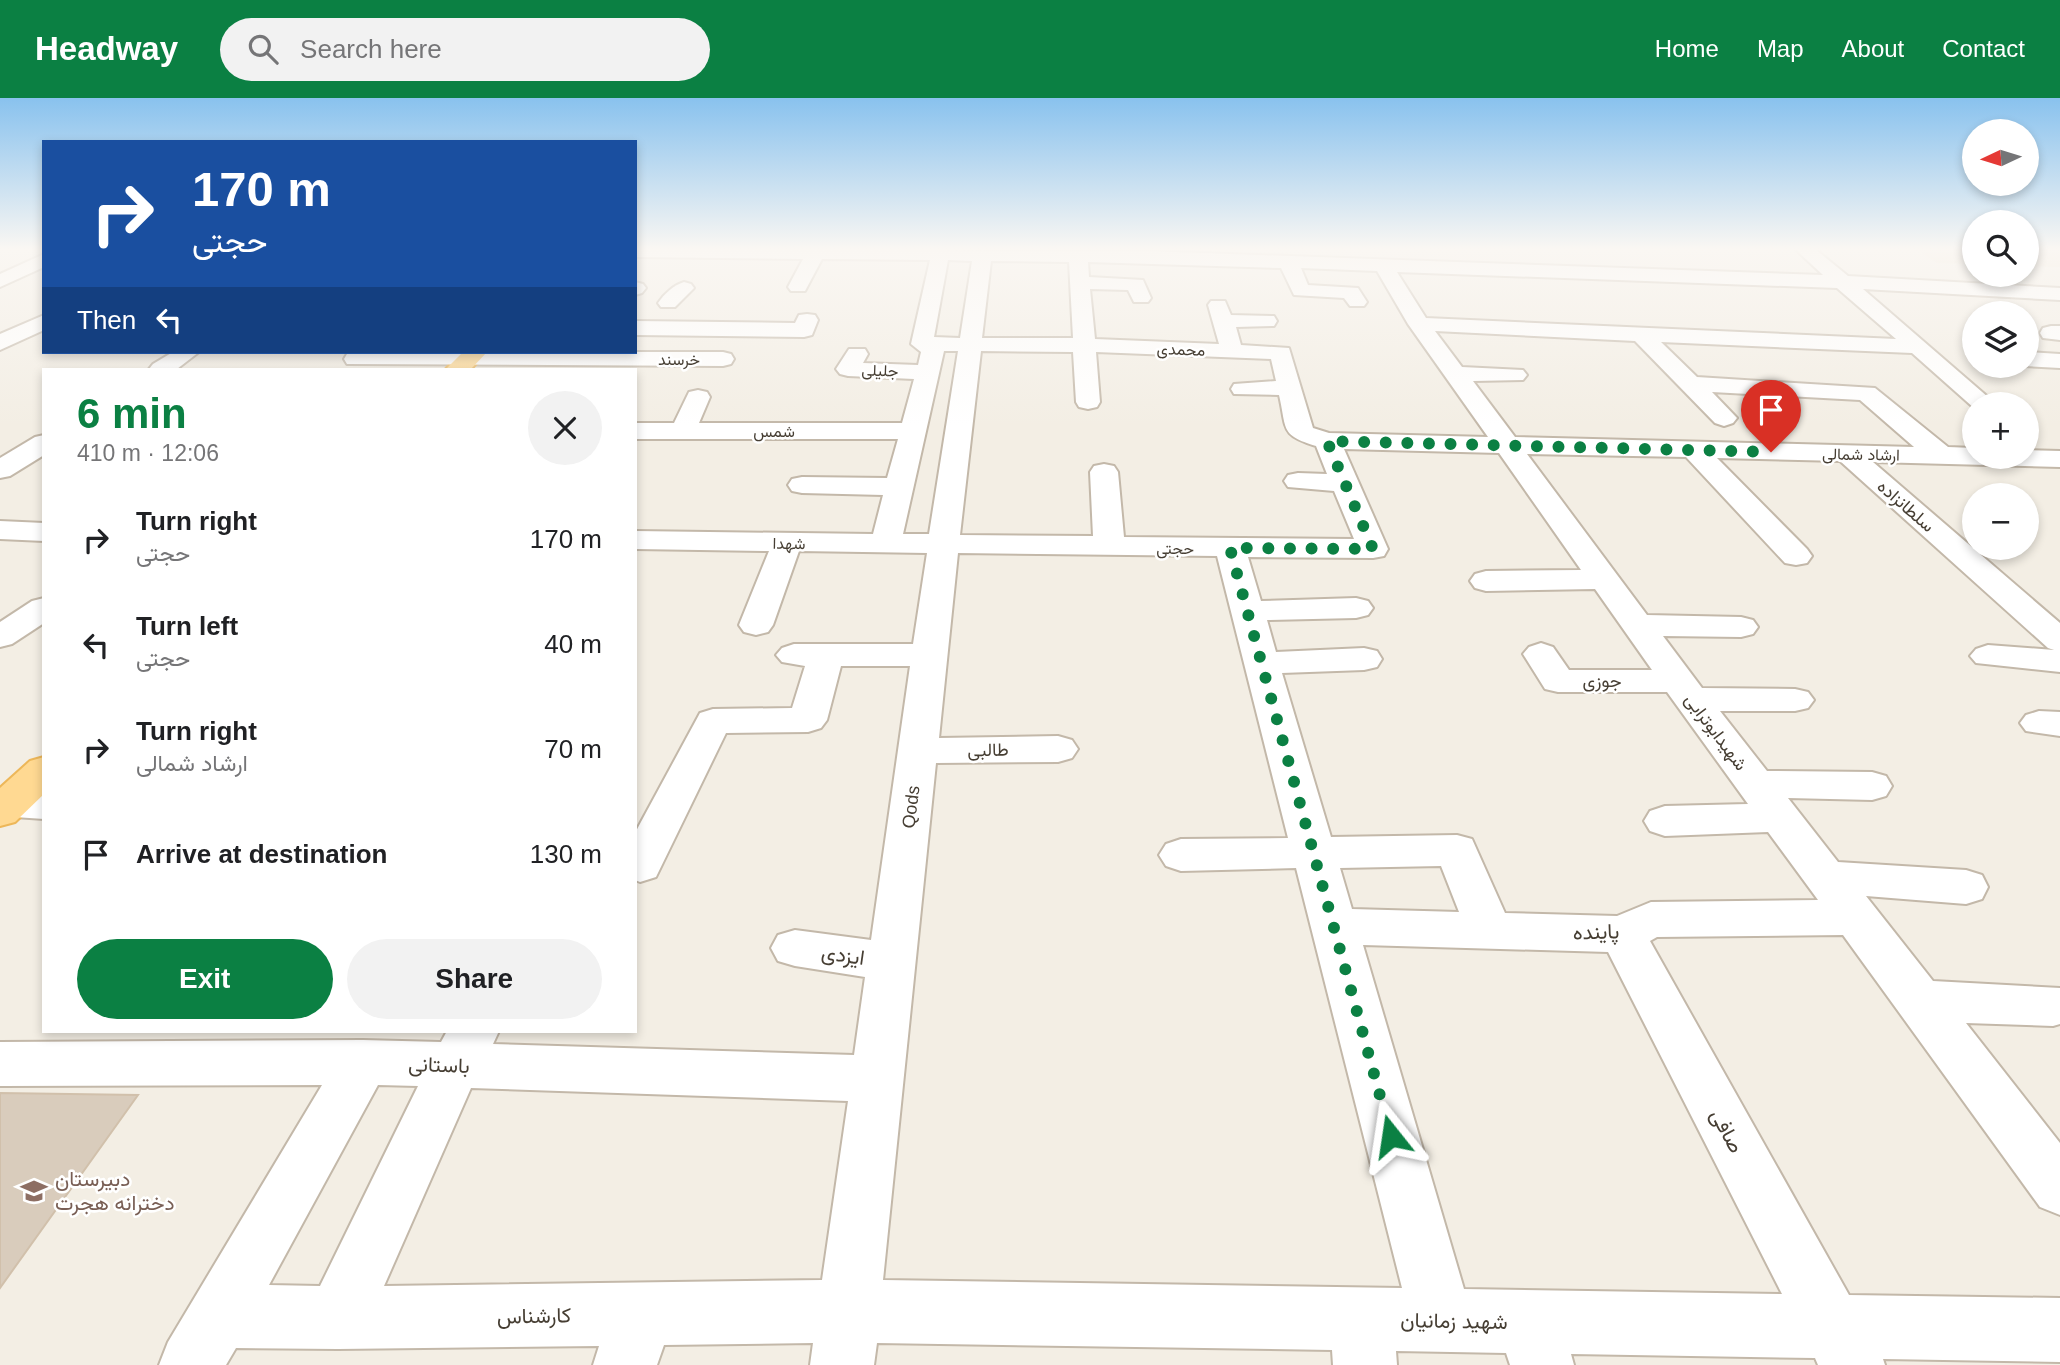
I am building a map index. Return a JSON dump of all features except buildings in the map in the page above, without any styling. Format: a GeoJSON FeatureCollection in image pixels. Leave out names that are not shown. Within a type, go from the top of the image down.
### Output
{"type":"FeatureCollection","features":[{"type":"Feature","properties":{"kind":"main road"},"geometry":{"type":"LineString","coordinates":[[18,807],[42,773]]}},
{"type":"Feature","properties":{"kind":"street"},"geometry":{"type":"LineString","coordinates":[[886,545],[933,349],[922,344],[924,308]]}},
{"type":"Feature","properties":{"kind":"street","name":"Qods"},"geometry":{"type":"LineString","coordinates":[[845,1338],[975,308]]}},
{"type":"Feature","properties":{"kind":"street"},"geometry":{"type":"LineString","coordinates":[[1082,308],[1088,402]]}},
{"type":"Feature","properties":{"kind":"street","name":"شهیدابوترابی"},"geometry":{"type":"LineString","coordinates":[[1409,308],[1684,690],[2060,1188]]}},
{"type":"Feature","properties":{"kind":"street"},"geometry":{"type":"LineString","coordinates":[[1873,308],[1970,392]]}},
{"type":"Feature","properties":{"kind":"street"},"geometry":{"type":"LineString","coordinates":[[1232,351],[1221,313],[1266,321]]}},
{"type":"Feature","properties":{"kind":"street"},"geometry":{"type":"LineString","coordinates":[[637,328],[804,330],[807,320]]}},
{"type":"Feature","properties":{"kind":"street"},"geometry":{"type":"LineString","coordinates":[[0,344],[42,322]]}},
{"type":"Feature","properties":{"kind":"street"},"geometry":{"type":"LineString","coordinates":[[1419,324],[1834,343],[1962,357]]}},
{"type":"Feature","properties":{"kind":"street"},"geometry":{"type":"LineString","coordinates":[[1817,325],[1834,343]]}},
{"type":"Feature","properties":{"kind":"street"},"geometry":{"type":"LineString","coordinates":[[1642,335],[1724,418]]}},
{"type":"Feature","properties":{"kind":"street","name":"محمدی"},"geometry":{"type":"LineString","coordinates":[[922,344],[1084,345],[1281,353],[1301,433],[1327,441]]}},
{"type":"Feature","properties":{"kind":"street"},"geometry":{"type":"LineString","coordinates":[[163,368],[185,354]]}},
{"type":"Feature","properties":{"kind":"street","name":"جلیلی"},"geometry":{"type":"LineString","coordinates":[[857,354],[848,369],[928,372]]}},
{"type":"Feature","properties":{"kind":"street","name":"خرسند"},"geometry":{"type":"LineString","coordinates":[[354,360],[723,359]]}},
{"type":"Feature","properties":{"kind":"street"},"geometry":{"type":"LineString","coordinates":[[1455,374],[1515,374]]}},
{"type":"Feature","properties":{"kind":"street"},"geometry":{"type":"LineString","coordinates":[[1691,384],[1813,384],[1866,393],[1942,456]]}},
{"type":"Feature","properties":{"kind":"street"},"geometry":{"type":"LineString","coordinates":[[1243,388],[1290,388]]}},
{"type":"Feature","properties":{"kind":"street"},"geometry":{"type":"LineString","coordinates":[[683,431],[698,397]]}},
{"type":"Feature","properties":{"kind":"street"},"geometry":{"type":"LineString","coordinates":[[1634,423],[1659,449]]}},
{"type":"Feature","properties":{"kind":"street","name":"شمس"},"geometry":{"type":"LineString","coordinates":[[638,435],[683,431],[811,441],[914,431]]}},
{"type":"Feature","properties":{"kind":"street","name":"حجتی"},"geometry":{"type":"LineString","coordinates":[[943,546],[1373,549],[1327,441]]}},
{"type":"Feature","properties":{"kind":"street","name":"ارشاد شمالی"},"geometry":{"type":"LineString","coordinates":[[1327,441],[1962,456]]}},
{"type":"Feature","properties":{"kind":"street"},"geometry":{"type":"LineString","coordinates":[[0,470],[42,444]]}},
{"type":"Feature","properties":{"kind":"street"},"geometry":{"type":"LineString","coordinates":[[1694,450],[1796,556]]}},
{"type":"Feature","properties":{"kind":"street","name":"سلطانزاده"},"geometry":{"type":"LineString","coordinates":[[1847,453],[2060,641]]}},
{"type":"Feature","properties":{"kind":"street"},"geometry":{"type":"LineString","coordinates":[[1104,472],[1109,547]]}},
{"type":"Feature","properties":{"kind":"street"},"geometry":{"type":"LineString","coordinates":[[1298,481],[1345,483]]}},
{"type":"Feature","properties":{"kind":"street"},"geometry":{"type":"LineString","coordinates":[[802,485],[900,487]]}},
{"type":"Feature","properties":{"kind":"street"},"geometry":{"type":"LineString","coordinates":[[0,530],[42,532]]}},
{"type":"Feature","properties":{"kind":"street","name":"شهدا"},"geometry":{"type":"LineString","coordinates":[[637,540],[943,546]]}},
{"type":"Feature","properties":{"kind":"street"},"geometry":{"type":"LineString","coordinates":[[756,625],[786,543]]}},
{"type":"Feature","properties":{"kind":"street"},"geometry":{"type":"LineString","coordinates":[[1230,548],[1442,1320]]}},
{"type":"Feature","properties":{"kind":"street"},"geometry":{"type":"LineString","coordinates":[[1486,581],[1604,579]]}},
{"type":"Feature","properties":{"kind":"street"},"geometry":{"type":"LineString","coordinates":[[1247,611],[1356,608]]}},
{"type":"Feature","properties":{"kind":"street"},"geometry":{"type":"LineString","coordinates":[[0,637],[42,609]]}},
{"type":"Feature","properties":{"kind":"street"},"geometry":{"type":"LineString","coordinates":[[1637,625],[1741,627]]}},
{"type":"Feature","properties":{"kind":"street"},"geometry":{"type":"LineString","coordinates":[[640,866],[713,721],[808,720],[810,655],[930,655]]}},
{"type":"Feature","properties":{"kind":"street"},"geometry":{"type":"LineString","coordinates":[[1988,656],[2060,661]]}},
{"type":"Feature","properties":{"kind":"street"},"geometry":{"type":"LineString","coordinates":[[1261,663],[1363,659]]}},
{"type":"Feature","properties":{"kind":"street","name":"جوزی"},"geometry":{"type":"LineString","coordinates":[[1558,680],[1795,700]]}},
{"type":"Feature","properties":{"kind":"street","name":"طالبی"},"geometry":{"type":"LineString","coordinates":[[918,751],[1058,749]]}},
{"type":"Feature","properties":{"kind":"street"},"geometry":{"type":"LineString","coordinates":[[1755,784],[1872,786]]}},
{"type":"Feature","properties":{"kind":"street"},"geometry":{"type":"LineString","coordinates":[[1665,821],[1780,817]]}},
{"type":"Feature","properties":{"kind":"street"},"geometry":{"type":"LineString","coordinates":[[1181,855],[1457,850],[1489,930]]}},
{"type":"Feature","properties":{"kind":"street"},"geometry":{"type":"LineString","coordinates":[[1826,877],[1966,887]]}},
{"type":"Feature","properties":{"kind":"street","name":"پاینده"},"geometry":{"type":"LineString","coordinates":[[1334,926],[1622,934],[1651,920],[1856,917]]}},
{"type":"Feature","properties":{"kind":"street","name":"صافی"},"geometry":{"type":"LineString","coordinates":[[1622,934],[1842,1346]]}},
{"type":"Feature","properties":{"kind":"street","name":"ایزدی"},"geometry":{"type":"LineString","coordinates":[[795,948],[892,962]]}},
{"type":"Feature","properties":{"kind":"street"},"geometry":{"type":"LineString","coordinates":[[1919,1001],[2053,1006]]}},
{"type":"Feature","properties":{"kind":"street"},"geometry":{"type":"LineString","coordinates":[[338,1318],[464,1048]]}},
{"type":"Feature","properties":{"kind":"street","name":"باستانی"},"geometry":{"type":"LineString","coordinates":[[0,1063],[363,1062],[464,1048],[878,1079]]}},
{"type":"Feature","properties":{"kind":"street","name":"کارشناس"},"geometry":{"type":"LineString","coordinates":[[205,1341],[363,1062]]}},
{"type":"Feature","properties":{"kind":"street","name":"کارشناس"},"geometry":{"type":"LineString","coordinates":[[205,1341],[338,1318],[634,1340],[845,1338]]}},
{"type":"Feature","properties":{"kind":"street","name":"شهید زمانیان"},"geometry":{"type":"LineString","coordinates":[[845,1338],[1363,1342],[1442,1320],[1536,1343],[1842,1346],[2060,1330]]}},
{"type":"Feature","properties":{"kind":"place","name":"دبیرستان دخترانه هجرت"},"geometry":{"type":"Point","coordinates":[34,1191]}},
{"type":"Feature","properties":{"kind":"route"},"geometry":{"type":"LineString","coordinates":[[1391,1136],[1230,548],[1373,549],[1327,441],[1771,452]]}}]}
